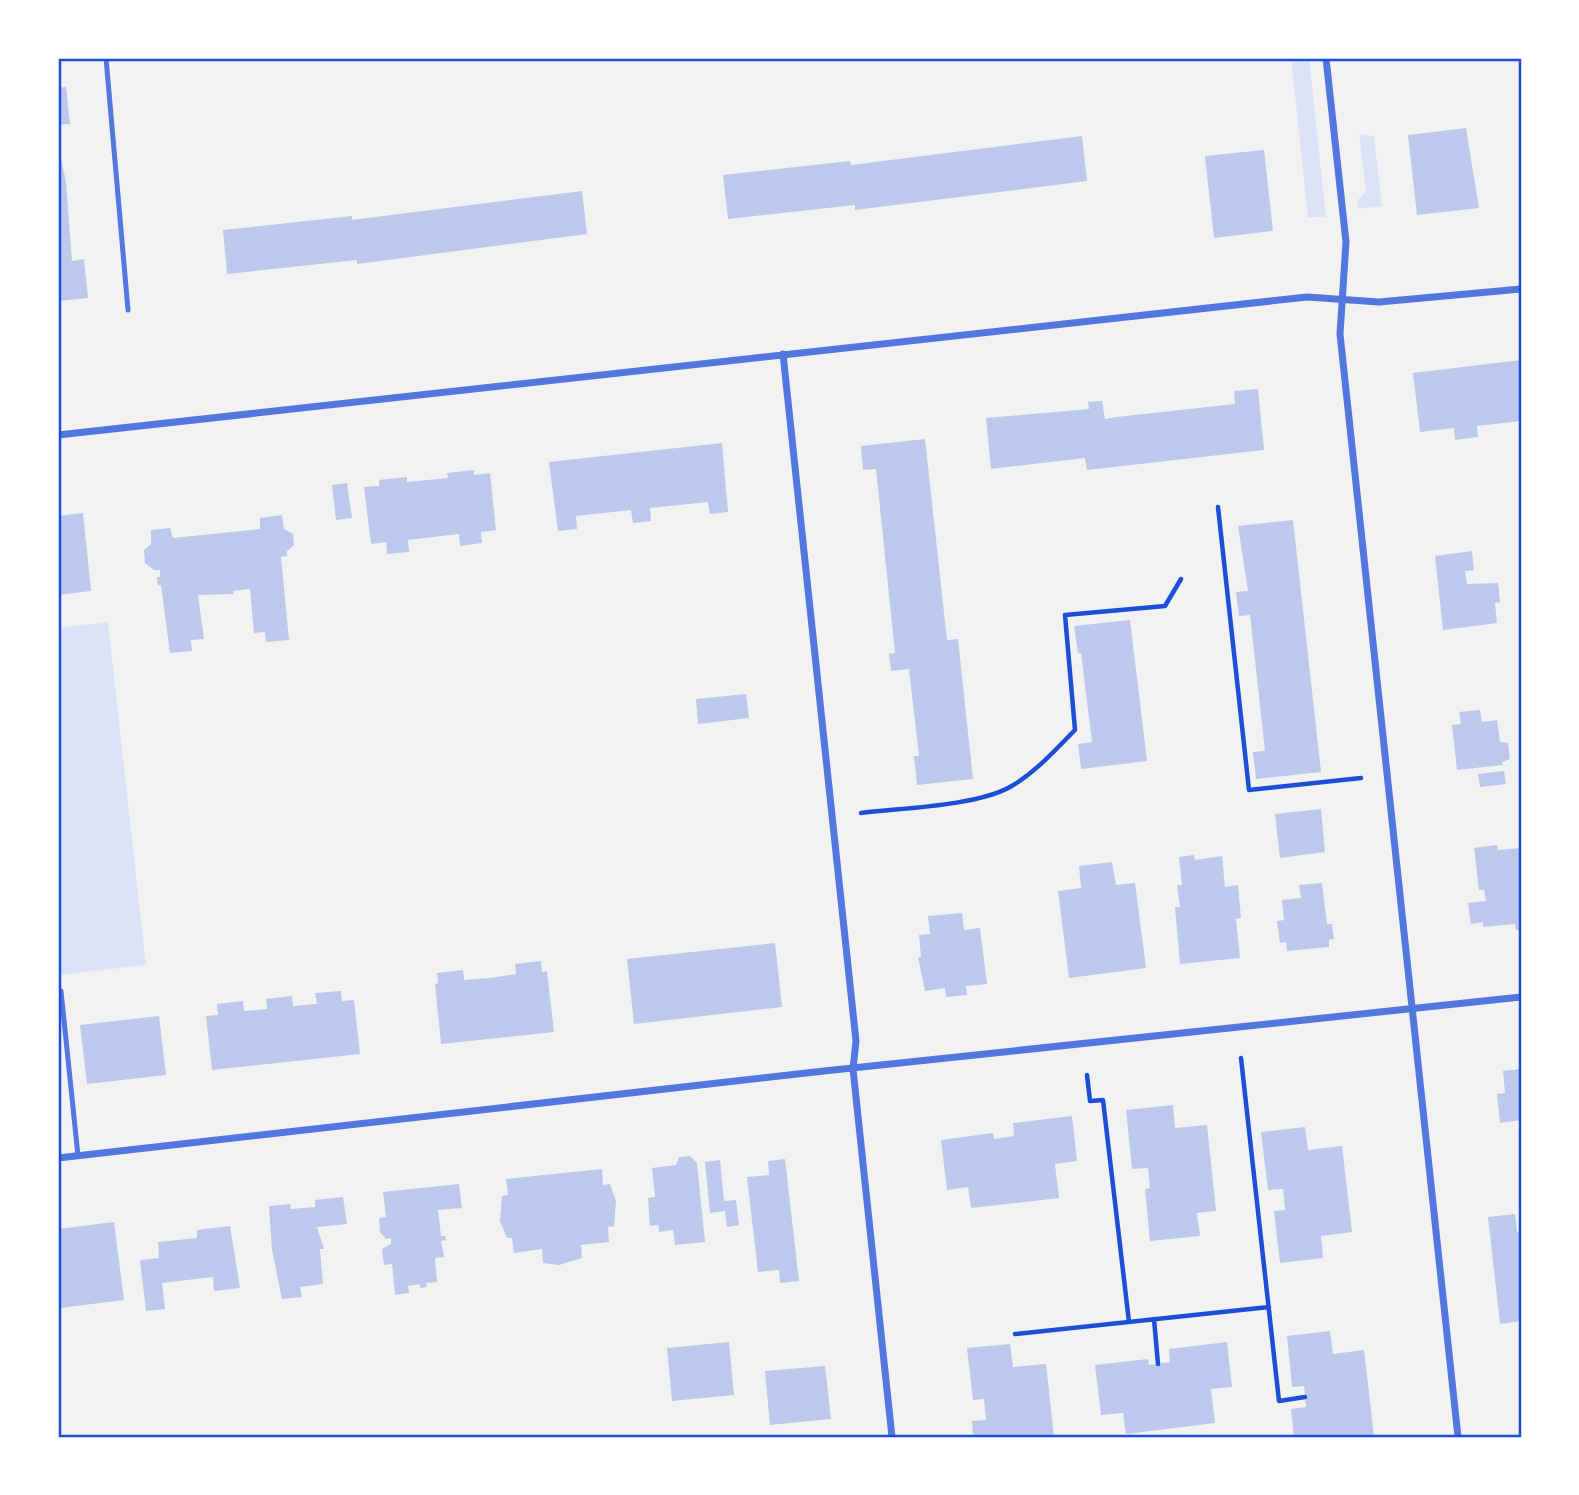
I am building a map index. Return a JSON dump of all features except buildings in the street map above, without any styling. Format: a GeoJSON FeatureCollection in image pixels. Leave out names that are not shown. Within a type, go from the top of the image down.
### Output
{"type":"FeatureCollection","features":[{"type":"Feature","properties":{"kind":"street"},"geometry":{"type":"LineString","coordinates":[[1326,58],[1346,242],[1340,299],[1340,334],[1458,1437]]}},
{"type":"Feature","properties":{"kind":"street"},"geometry":{"type":"LineString","coordinates":[[58,435],[1307,297],[1379,302],[1521,289]]}},
{"type":"Feature","properties":{"kind":"street"},"geometry":{"type":"LineString","coordinates":[[783,354],[856,1041],[853,1069],[892,1437]]}},
{"type":"Feature","properties":{"kind":"street"},"geometry":{"type":"LineString","coordinates":[[58,1158],[1521,998]]}},
{"type":"Feature","properties":{"kind":"lane"},"geometry":{"type":"LineString","coordinates":[[106,58],[128,310]]}},
{"type":"Feature","properties":{"kind":"lane"},"geometry":{"type":"LineString","coordinates":[[58,992],[61,991],[78,1156]]}},
{"type":"Feature","properties":{"kind":"path"},"geometry":{"type":"LineString","coordinates":[[1218,508],[1249,790],[1361,778]]}},
{"type":"Feature","properties":{"kind":"path"},"geometry":{"type":"LineString","coordinates":[[861,813],[967,800],[1009,788],[1044,761],[1075,730],[1065,615],[1165,606],[1181,579]]}},
{"type":"Feature","properties":{"kind":"path"},"geometry":{"type":"LineString","coordinates":[[1241,1058],[1279,1401],[1305,1397]]}},
{"type":"Feature","properties":{"kind":"path"},"geometry":{"type":"LineString","coordinates":[[1087,1075],[1090,1101],[1103,1100],[1129,1322]]}},
{"type":"Feature","properties":{"kind":"path"},"geometry":{"type":"LineString","coordinates":[[1015,1334],[1269,1307]]}},
{"type":"Feature","properties":{"kind":"path"},"geometry":{"type":"LineString","coordinates":[[1154,1319],[1158,1364]]}},
{"type":"Feature","properties":{"kind":"shaded area"},"geometry":{"type":"Polygon","coordinates":[[[1291,58],[1309,58],[1326,217],[1308,217],[1291,58]]]}},
{"type":"Feature","properties":{"kind":"shaded area"},"geometry":{"type":"Polygon","coordinates":[[[1359,134],[1374,136],[1382,206],[1358,209],[1357,201],[1366,191],[1359,134]]]}},
{"type":"Feature","properties":{"kind":"shaded area"},"geometry":{"type":"Polygon","coordinates":[[[108,622],[146,965],[58,975],[58,628],[108,622]]]}}]}
